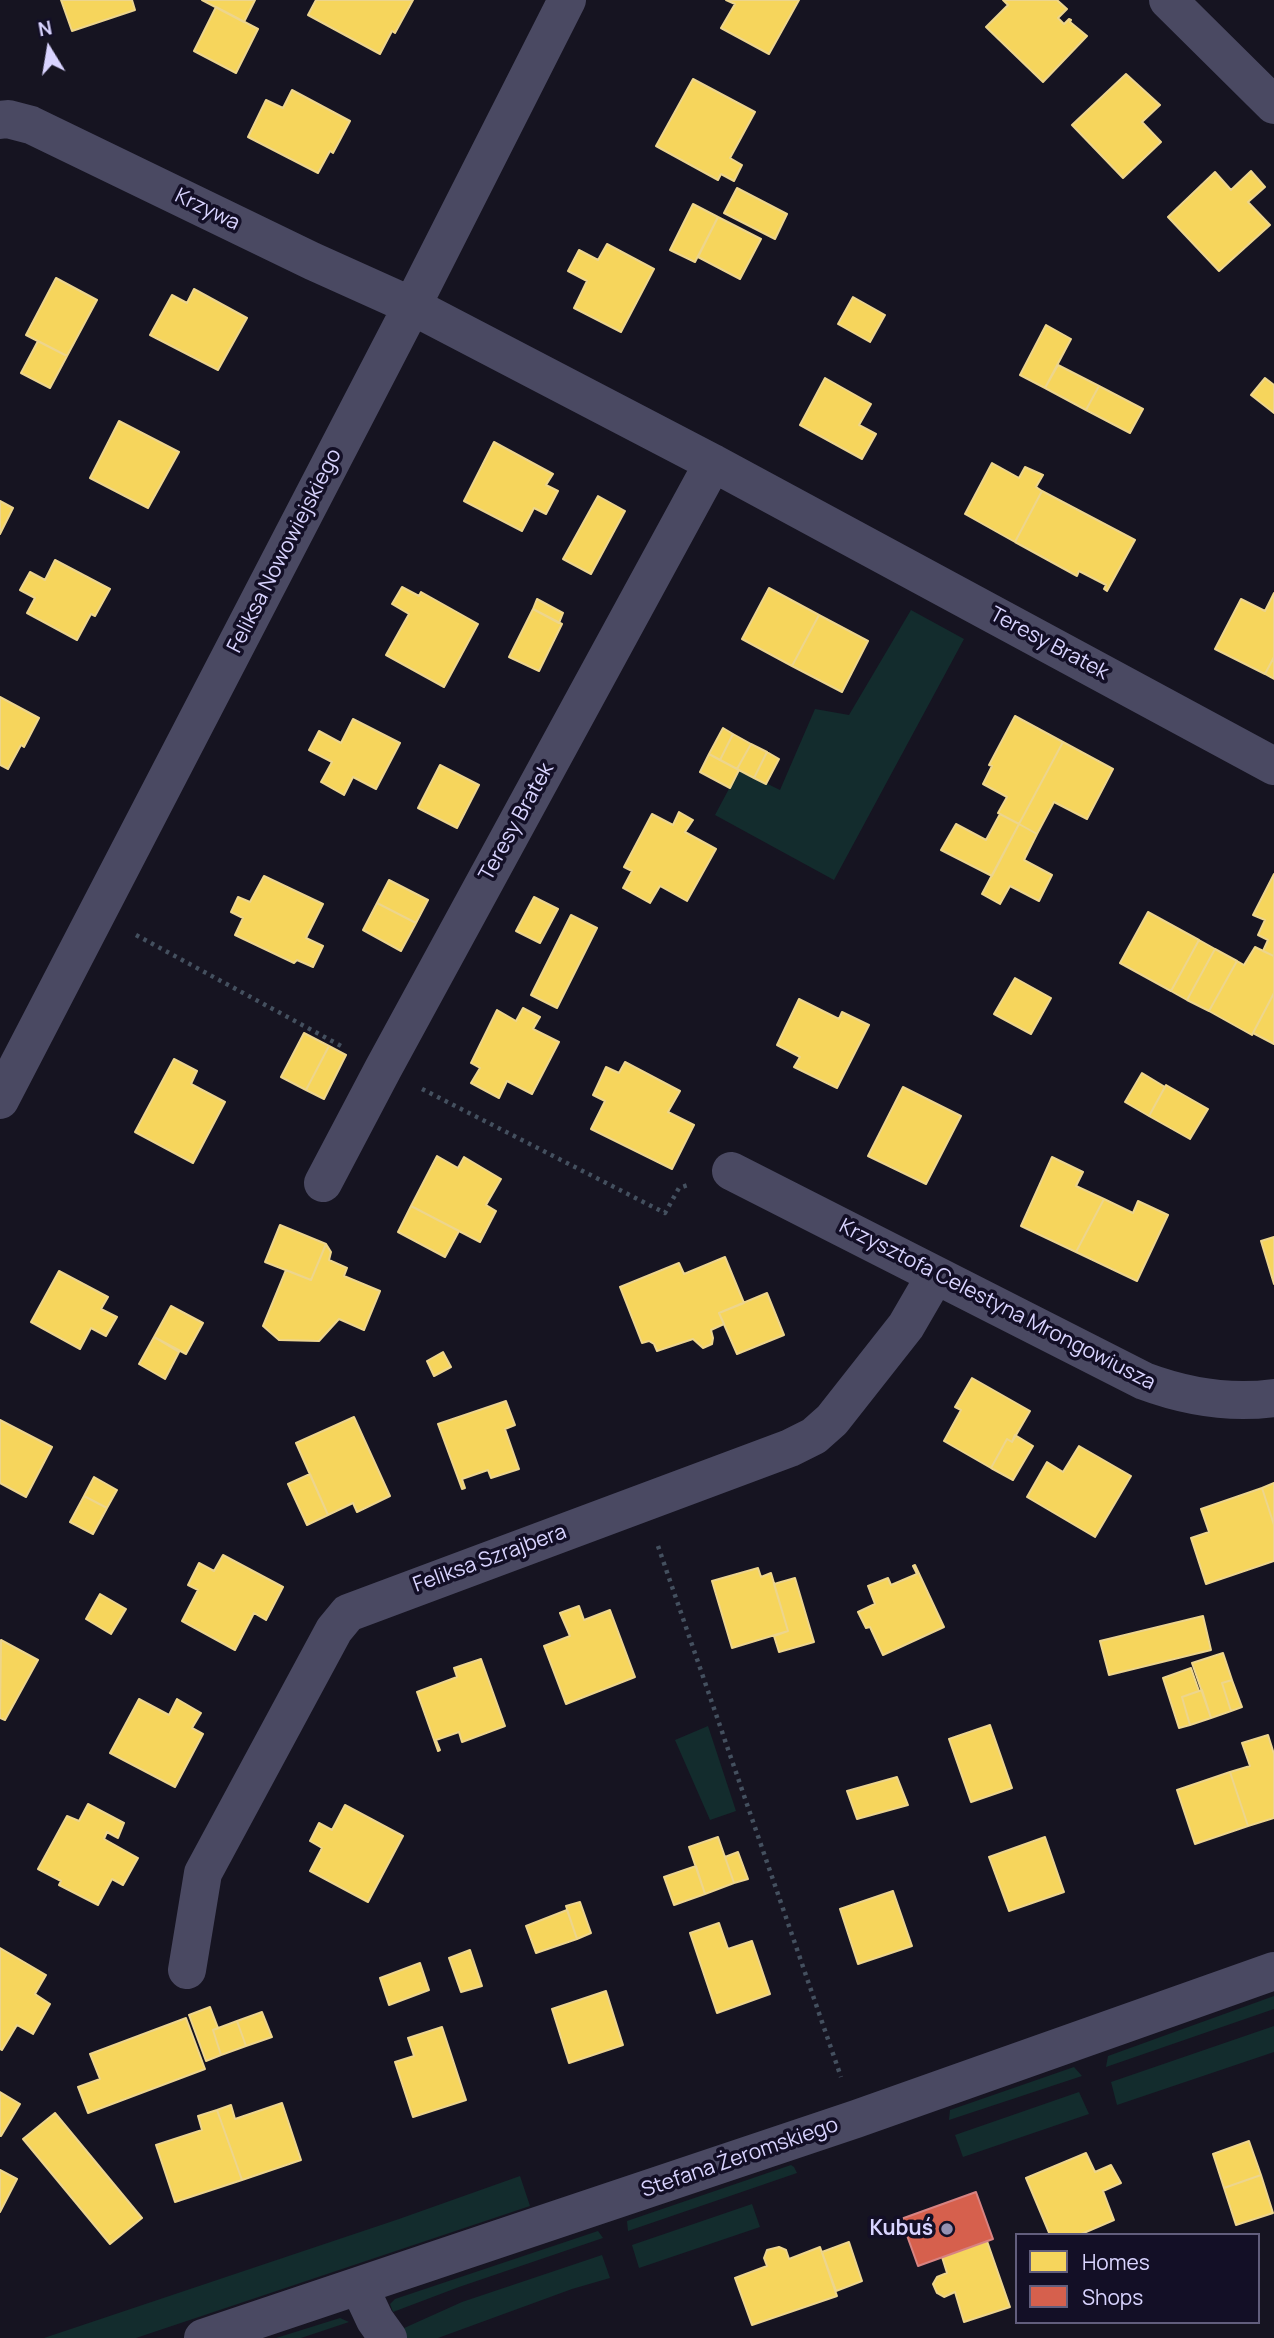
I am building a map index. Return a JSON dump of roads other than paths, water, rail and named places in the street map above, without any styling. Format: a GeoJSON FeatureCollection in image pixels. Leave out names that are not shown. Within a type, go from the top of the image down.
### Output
{"type":"FeatureCollection","features":[{"type":"Feature","properties":{"kind":"street","name":"Feliksa Nowowiejskiego"},"geometry":{"type":"LineString","coordinates":[[0,1100],[412,306],[567,0]]}},
{"type":"Feature","properties":{"kind":"street"},"geometry":{"type":"LineString","coordinates":[[1168,0],[1274,105]]}},
{"type":"Feature","properties":{"kind":"street","name":"Krzywa"},"geometry":{"type":"LineString","coordinates":[[0,120],[8,119],[31,125],[312,261],[412,306]]}},
{"type":"Feature","properties":{"kind":"street","name":"Teresy Bratek"},"geometry":{"type":"LineString","coordinates":[[412,306],[713,463],[1274,766]]}},
{"type":"Feature","properties":{"kind":"street","name":"Teresy Bratek"},"geometry":{"type":"LineString","coordinates":[[323,1183],[713,463]]}},
{"type":"Feature","properties":{"kind":"street","name":"Krzysztofa Celestyna Mrongowiusza"},"geometry":{"type":"LineString","coordinates":[[731,1171],[1144,1381],[1171,1391],[1208,1398],[1249,1401],[1274,1398]]}},
{"type":"Feature","properties":{"kind":"street","name":"Feliksa Szrajbera"},"geometry":{"type":"LineString","coordinates":[[187,1970],[203,1873],[340,1622],[348,1613],[790,1448],[814,1436],[832,1420],[906,1326],[935,1276]]}},
{"type":"Feature","properties":{"kind":"street","name":"Stefana Żeromskiego"},"geometry":{"type":"LineString","coordinates":[[204,2338],[856,2119],[1274,1971]]}},
{"type":"Feature","properties":{"kind":"street"},"geometry":{"type":"LineString","coordinates":[[359,2286],[375,2320],[388,2338]]}},
{"type":"Feature","properties":{"kind":"place","name":"Kubuś"},"geometry":{"type":"Point","coordinates":[947,2229]}}]}
